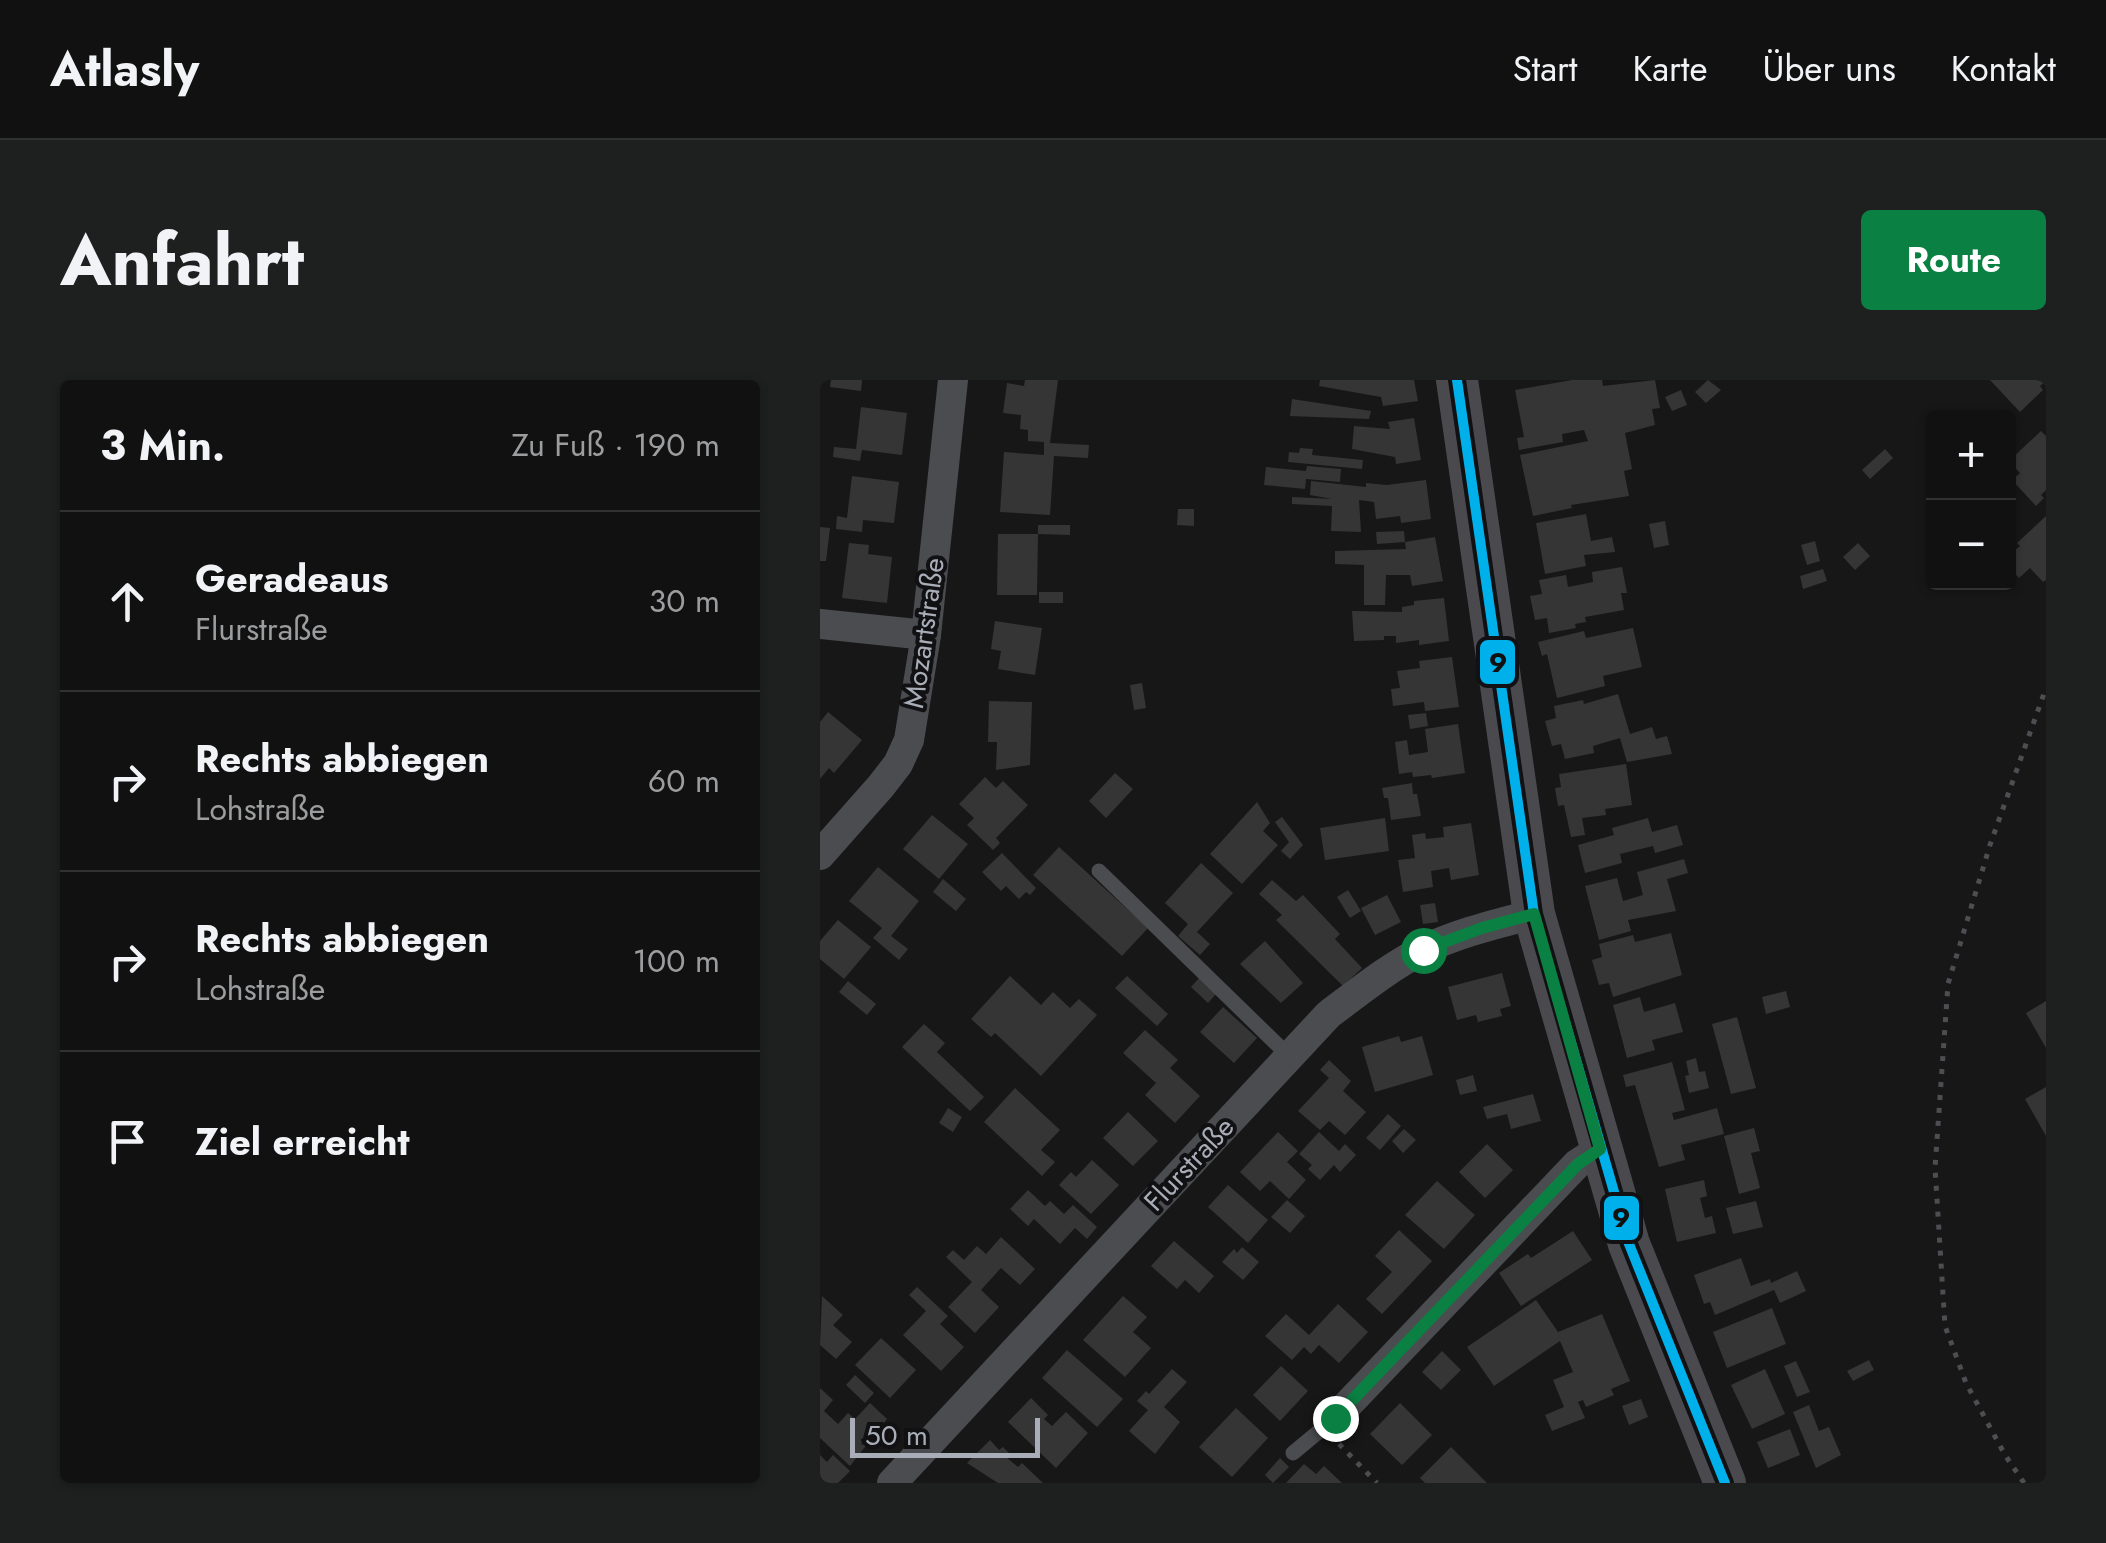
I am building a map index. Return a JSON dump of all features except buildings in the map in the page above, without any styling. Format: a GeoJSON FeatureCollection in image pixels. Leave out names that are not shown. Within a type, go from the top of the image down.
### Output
{"type":"FeatureCollection","features":[{"type":"Feature","properties":{"kind":"main road"},"geometry":{"type":"LineString","coordinates":[[1457,380],[1534,914],[1629,1244],[1725,1483]]}},
{"type":"Feature","properties":{"kind":"street","name":"Mozartstraße"},"geometry":{"type":"LineString","coordinates":[[820,855],[898,764],[908,740],[926,635],[954,380]]}},
{"type":"Feature","properties":{"kind":"street"},"geometry":{"type":"LineString","coordinates":[[820,624],[926,635]]}},
{"type":"Feature","properties":{"kind":"street","name":"Flurstraße"},"geometry":{"type":"LineString","coordinates":[[892,1483],[1329,1014],[1396,965],[1448,939],[1534,914]]}},
{"type":"Feature","properties":{"kind":"street"},"geometry":{"type":"LineString","coordinates":[[1335,1418],[1578,1164],[1600,1149]]}},
{"type":"Feature","properties":{"kind":"lane"},"geometry":{"type":"LineString","coordinates":[[1099,871],[1289,1056]]}},
{"type":"Feature","properties":{"kind":"lane"},"geometry":{"type":"LineString","coordinates":[[1292,1453],[1335,1418]]}},
{"type":"Feature","properties":{"kind":"path"},"geometry":{"type":"LineString","coordinates":[[2024,1483],[1966,1383],[1945,1326],[1935,1168],[1948,984],[1990,845],[2046,688]]}},
{"type":"Feature","properties":{"kind":"path"},"geometry":{"type":"LineString","coordinates":[[1335,1418],[1335,1440],[1377,1483]]}},
{"type":"Feature","properties":{"kind":"transit line","name":"9"},"geometry":{"type":"LineString","coordinates":[[1457,380],[1534,914],[1629,1244],[1725,1483]]}},
{"type":"Feature","properties":{"kind":"route"},"geometry":{"type":"LineString","coordinates":[[1335,1418],[1578,1164],[1600,1149],[1534,914],[1423,950]]}}]}
